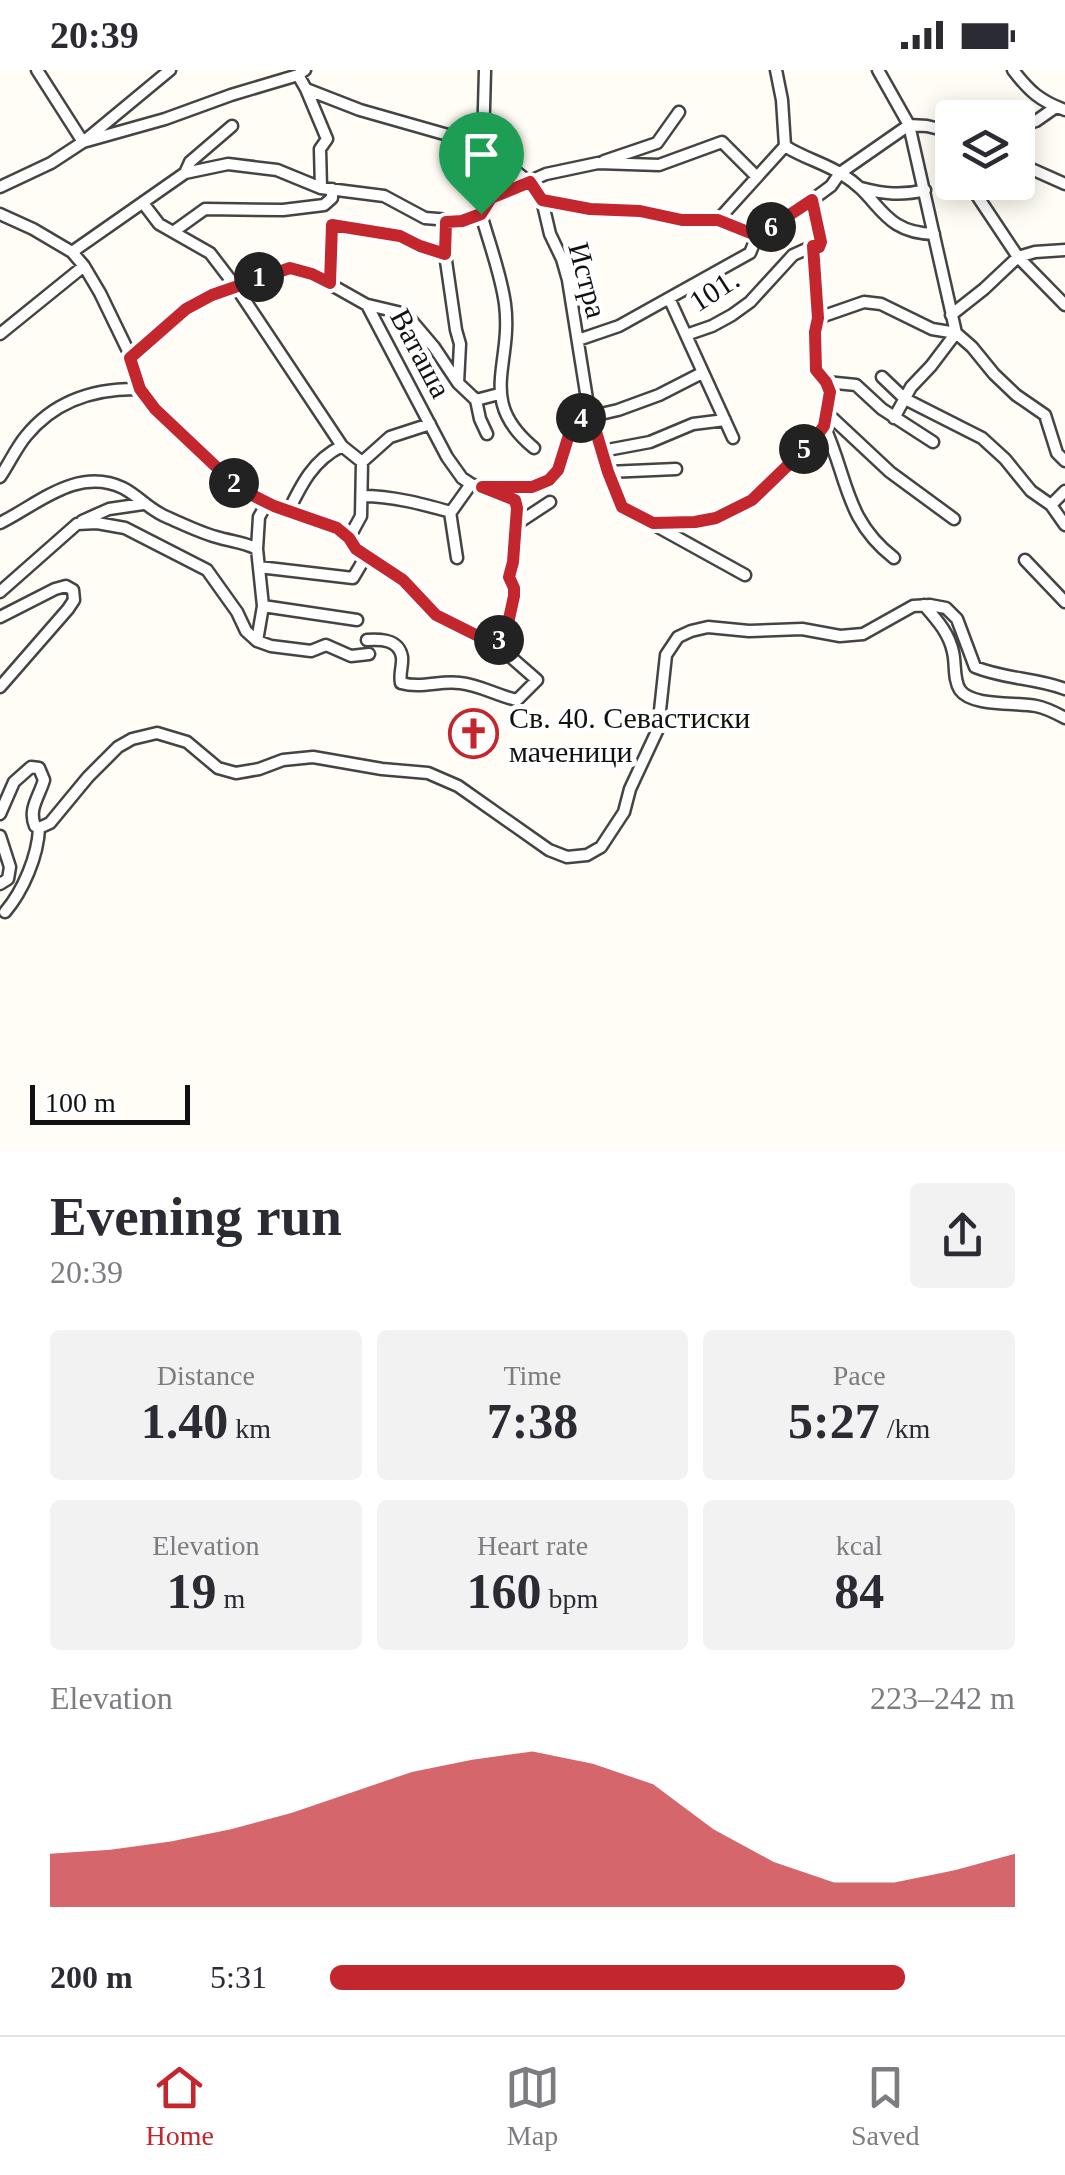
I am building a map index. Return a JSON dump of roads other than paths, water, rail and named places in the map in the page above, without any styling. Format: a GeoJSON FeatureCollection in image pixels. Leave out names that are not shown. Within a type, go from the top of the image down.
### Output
{"type":"FeatureCollection","features":[{"type":"Feature","properties":{"kind":"street"},"geometry":{"type":"LineString","coordinates":[[37,70],[83,142]]}},
{"type":"Feature","properties":{"kind":"street"},"geometry":{"type":"LineString","coordinates":[[0,187],[52,163],[83,142],[170,70]]}},
{"type":"Feature","properties":{"kind":"street"},"geometry":{"type":"LineString","coordinates":[[483,145],[484,70]]}},
{"type":"Feature","properties":{"kind":"street"},"geometry":{"type":"LineString","coordinates":[[718,220],[784,146],[776,70]]}},
{"type":"Feature","properties":{"kind":"street"},"geometry":{"type":"LineString","coordinates":[[878,70],[909,126],[956,333],[1016,395],[1045,415],[1057,453],[1065,461]]}},
{"type":"Feature","properties":{"kind":"street"},"geometry":{"type":"LineString","coordinates":[[1013,70],[1045,103],[1061,108]]}},
{"type":"Feature","properties":{"kind":"street"},"geometry":{"type":"LineString","coordinates":[[83,142],[166,119],[301,72],[327,139],[320,149],[326,188],[332,198],[324,204],[283,210],[206,209],[173,232]]}},
{"type":"Feature","properties":{"kind":"street","name":"Истра"},"geometry":{"type":"LineString","coordinates":[[306,88],[360,110],[483,145],[530,182],[542,200],[568,280],[585,417],[622,507],[744,575]]}},
{"type":"Feature","properties":{"kind":"street"},"geometry":{"type":"LineString","coordinates":[[1035,121],[1061,108]]}},
{"type":"Feature","properties":{"kind":"street"},"geometry":{"type":"LineString","coordinates":[[72,252],[185,173],[228,164],[277,170],[326,188],[384,196],[425,218],[462,221],[481,214],[491,198],[546,174],[598,163],[657,143],[679,112]]}},
{"type":"Feature","properties":{"kind":"street"},"geometry":{"type":"LineString","coordinates":[[185,173],[190,162],[232,126]]}},
{"type":"Feature","properties":{"kind":"street"},"geometry":{"type":"LineString","coordinates":[[578,340],[619,326],[750,253],[758,236],[909,126],[935,128]]}},
{"type":"Feature","properties":{"kind":"street"},"geometry":{"type":"LineString","coordinates":[[598,163],[659,165],[722,142],[757,177]]}},
{"type":"Feature","properties":{"kind":"street"},"geometry":{"type":"LineString","coordinates":[[784,146],[840,173],[860,188],[890,222],[914,234],[934,234]]}},
{"type":"Feature","properties":{"kind":"street"},"geometry":{"type":"LineString","coordinates":[[1035,171],[1065,184]]}},
{"type":"Feature","properties":{"kind":"street"},"geometry":{"type":"LineString","coordinates":[[860,188],[882,194],[925,190]]}},
{"type":"Feature","properties":{"kind":"street"},"geometry":{"type":"LineString","coordinates":[[542,200],[682,220],[718,220],[758,236]]}},
{"type":"Feature","properties":{"kind":"street"},"geometry":{"type":"LineString","coordinates":[[812,200],[821,242],[819,247],[813,246],[818,318],[816,370],[830,392],[826,420],[830,440],[856,513],[881,548],[894,558]]}},
{"type":"Feature","properties":{"kind":"street"},"geometry":{"type":"LineString","coordinates":[[980,200],[1018,257],[1064,304]]}},
{"type":"Feature","properties":{"kind":"street"},"geometry":{"type":"LineString","coordinates":[[143,204],[159,224],[210,253],[342,446],[362,462]]}},
{"type":"Feature","properties":{"kind":"street"},"geometry":{"type":"LineString","coordinates":[[0,214],[72,252],[100,293],[140,389],[170,425],[228,478],[267,503],[337,528],[356,549],[403,580],[436,615],[496,645],[537,680],[517,700],[461,683],[414,687],[402,683],[402,656],[396,646],[386,639],[366,640]]}},
{"type":"Feature","properties":{"kind":"street"},"geometry":{"type":"LineString","coordinates":[[481,214],[505,304],[499,394],[508,420],[534,448]]}},
{"type":"Feature","properties":{"kind":"street"},"geometry":{"type":"LineString","coordinates":[[446,222],[445,254],[460,344],[458,383]]}},
{"type":"Feature","properties":{"kind":"street"},"geometry":{"type":"LineString","coordinates":[[330,283],[332,225],[400,236],[445,254]]}},
{"type":"Feature","properties":{"kind":"street","name":"101."},"geometry":{"type":"LineString","coordinates":[[686,335],[732,315],[750,302],[793,255],[813,246]]}},
{"type":"Feature","properties":{"kind":"street"},"geometry":{"type":"LineString","coordinates":[[951,315],[1018,257],[1065,250]]}},
{"type":"Feature","properties":{"kind":"street"},"geometry":{"type":"LineString","coordinates":[[0,334],[84,266]]}},
{"type":"Feature","properties":{"kind":"street","name":"Ваташа"},"geometry":{"type":"LineString","coordinates":[[130,358],[186,309],[212,295],[290,268],[312,274],[368,305],[447,457],[462,478],[515,500],[518,523]]}},
{"type":"Feature","properties":{"kind":"street"},"geometry":{"type":"LineString","coordinates":[[669,298],[732,438]]}},
{"type":"Feature","properties":{"kind":"street"},"geometry":{"type":"LineString","coordinates":[[818,318],[864,302],[881,304],[932,330],[956,333]]}},
{"type":"Feature","properties":{"kind":"street"},"geometry":{"type":"LineString","coordinates":[[368,305],[406,314],[458,383],[476,400],[487,434]]}},
{"type":"Feature","properties":{"kind":"street"},"geometry":{"type":"LineString","coordinates":[[894,418],[910,387],[956,333]]}},
{"type":"Feature","properties":{"kind":"street"},"geometry":{"type":"LineString","coordinates":[[450,512],[477,486],[532,487],[549,480],[558,470],[568,438],[585,417],[659,396],[702,373]]}},
{"type":"Feature","properties":{"kind":"street"},"geometry":{"type":"LineString","coordinates":[[882,377],[906,399],[982,438],[1031,491],[1051,505],[1065,525]]}},
{"type":"Feature","properties":{"kind":"street"},"geometry":{"type":"LineString","coordinates":[[826,382],[856,384],[894,418],[933,442]]}},
{"type":"Feature","properties":{"kind":"street"},"geometry":{"type":"LineString","coordinates":[[0,477],[25,437],[44,417],[81,396],[111,388],[140,389]]}},
{"type":"Feature","properties":{"kind":"street"},"geometry":{"type":"LineString","coordinates":[[476,400],[499,394]]}},
{"type":"Feature","properties":{"kind":"street"},"geometry":{"type":"LineString","coordinates":[[602,451],[650,442],[693,424],[725,420]]}},
{"type":"Feature","properties":{"kind":"street"},"geometry":{"type":"LineString","coordinates":[[826,420],[954,520]]}},
{"type":"Feature","properties":{"kind":"street"},"geometry":{"type":"LineString","coordinates":[[653,523],[716,518],[752,500],[813,441],[826,420]]}},
{"type":"Feature","properties":{"kind":"street"},"geometry":{"type":"LineString","coordinates":[[349,538],[362,516],[362,462],[390,437],[430,424]]}},
{"type":"Feature","properties":{"kind":"street"},"geometry":{"type":"LineString","coordinates":[[288,512],[306,476],[327,453],[342,446]]}},
{"type":"Feature","properties":{"kind":"street"},"geometry":{"type":"LineString","coordinates":[[608,472],[676,469]]}},
{"type":"Feature","properties":{"kind":"street"},"geometry":{"type":"LineString","coordinates":[[0,524],[66,487],[93,482],[122,488],[158,514],[257,549]]}},
{"type":"Feature","properties":{"kind":"street"},"geometry":{"type":"LineString","coordinates":[[1051,505],[1065,491]]}},
{"type":"Feature","properties":{"kind":"street"},"geometry":{"type":"LineString","coordinates":[[362,496],[415,502],[450,512]]}},
{"type":"Feature","properties":{"kind":"street"},"geometry":{"type":"LineString","coordinates":[[496,645],[507,628],[514,596],[509,577],[518,523],[550,502]]}},
{"type":"Feature","properties":{"kind":"street"},"geometry":{"type":"LineString","coordinates":[[256,641],[263,606],[258,517],[267,503]]}},
{"type":"Feature","properties":{"kind":"street"},"geometry":{"type":"LineString","coordinates":[[0,592],[77,524],[109,509],[142,504]]}},
{"type":"Feature","properties":{"kind":"street"},"geometry":{"type":"LineString","coordinates":[[450,512],[457,558]]}},
{"type":"Feature","properties":{"kind":"street"},"geometry":{"type":"LineString","coordinates":[[77,524],[126,528],[207,570],[238,612],[246,632],[256,641],[311,650],[326,646],[351,656],[368,654]]}},
{"type":"Feature","properties":{"kind":"street"},"geometry":{"type":"LineString","coordinates":[[259,567],[354,578],[366,556]]}},
{"type":"Feature","properties":{"kind":"street"},"geometry":{"type":"LineString","coordinates":[[1025,560],[1063,597]]}},
{"type":"Feature","properties":{"kind":"street"},"geometry":{"type":"LineString","coordinates":[[0,617],[55,589],[66,586],[73,590],[74,600],[68,609],[0,688]]}},
{"type":"Feature","properties":{"kind":"street"},"geometry":{"type":"LineString","coordinates":[[263,606],[358,620]]}},
{"type":"Feature","properties":{"kind":"street"},"geometry":{"type":"LineString","coordinates":[[39,828],[50,823],[118,747],[157,733],[187,742],[218,768],[236,773],[283,760],[313,758],[428,774],[458,786],[550,850],[567,857],[587,855],[601,847],[624,812],[630,788],[653,743],[666,655],[678,637],[708,627],[749,631],[802,629],[840,636],[863,634],[913,606],[946,608],[957,619],[976,667],[1065,690]]}},
{"type":"Feature","properties":{"kind":"street"},"geometry":{"type":"LineString","coordinates":[[924,606],[950,639],[956,679],[966,696],[1040,706],[1065,718]]}},
{"type":"Feature","properties":{"kind":"street"},"geometry":{"type":"LineString","coordinates":[[0,814],[14,782],[31,767],[39,768],[44,780],[32,818],[39,828]]}},
{"type":"Feature","properties":{"kind":"street"},"geometry":{"type":"LineString","coordinates":[[2,914],[17,898],[39,842],[39,828]]}},
{"type":"Feature","properties":{"kind":"street"},"geometry":{"type":"LineString","coordinates":[[0,836],[10,867],[4,881],[12,893],[2,914]]}},
{"type":"Feature","properties":{"kind":"place","name":"Св. 40. Севастиски маченици"},"geometry":{"type":"Point","coordinates":[474,734]}}]}
